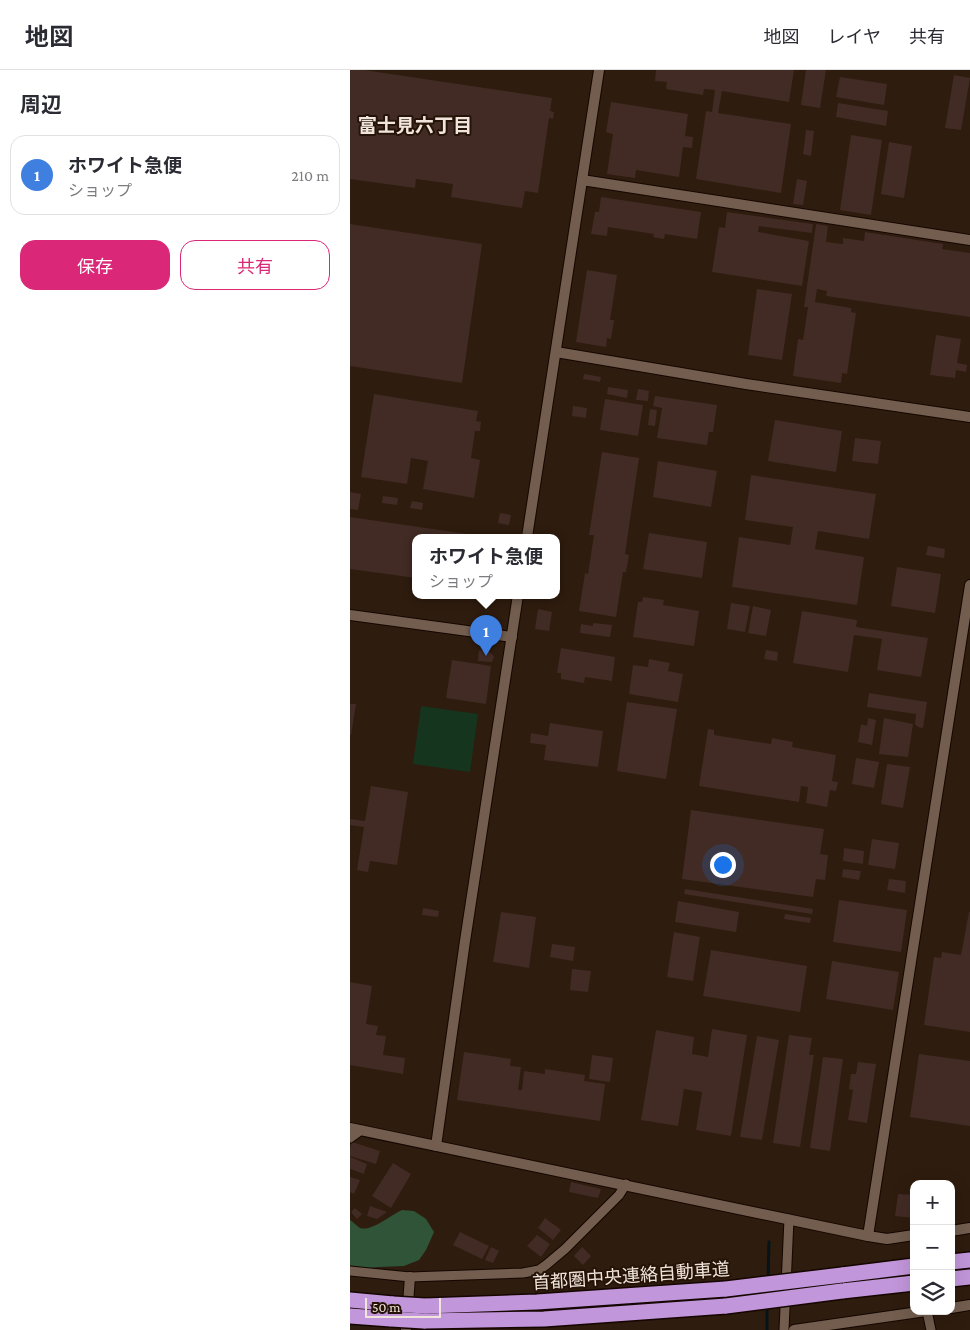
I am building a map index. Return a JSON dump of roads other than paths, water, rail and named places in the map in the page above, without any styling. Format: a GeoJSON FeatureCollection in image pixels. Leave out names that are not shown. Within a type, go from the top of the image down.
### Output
{"type":"FeatureCollection","features":[{"type":"Feature","properties":{"kind":"highway"},"geometry":{"type":"LineString","coordinates":[[955,1262],[970,1260]]}},
{"type":"Feature","properties":{"kind":"highway","name":"首都圏中央連絡自動車道"},"geometry":{"type":"LineString","coordinates":[[350,1316],[391,1319],[537,1302],[726,1289],[910,1266]]}},
{"type":"Feature","properties":{"kind":"highway"},"geometry":{"type":"LineString","coordinates":[[955,1279],[970,1277]]}},
{"type":"Feature","properties":{"kind":"highway","name":"首都圏中央連絡自動車道"},"geometry":{"type":"LineString","coordinates":[[350,1300],[393,1304],[425,1314],[544,1319],[726,1306],[910,1283]]}},
{"type":"Feature","properties":{"kind":"street"},"geometry":{"type":"LineString","coordinates":[[527,534],[599,70]]}},
{"type":"Feature","properties":{"kind":"street"},"geometry":{"type":"LineString","coordinates":[[582,180],[970,240]]}},
{"type":"Feature","properties":{"kind":"street"},"geometry":{"type":"LineString","coordinates":[[556,352],[746,384],[970,417]]}},
{"type":"Feature","properties":{"kind":"street"},"geometry":{"type":"LineString","coordinates":[[868,1236],[970,585]]}},
{"type":"Feature","properties":{"kind":"street"},"geometry":{"type":"LineString","coordinates":[[436,1146],[463,951],[517,599]]}},
{"type":"Feature","properties":{"kind":"street"},"geometry":{"type":"LineString","coordinates":[[350,615],[512,637]]}},
{"type":"Feature","properties":{"kind":"street"},"geometry":{"type":"LineString","coordinates":[[350,1138],[355,1129],[868,1236],[887,1239],[910,1236]]}},
{"type":"Feature","properties":{"kind":"street"},"geometry":{"type":"LineString","coordinates":[[350,1271],[410,1277],[523,1273],[539,1270],[565,1249],[619,1194],[626,1184]]}},
{"type":"Feature","properties":{"kind":"street"},"geometry":{"type":"LineString","coordinates":[[784,1330],[789,1219]]}},
{"type":"Feature","properties":{"kind":"street"},"geometry":{"type":"LineString","coordinates":[[955,1230],[970,1228]]}},
{"type":"Feature","properties":{"kind":"street"},"geometry":{"type":"LineString","coordinates":[[406,1330],[410,1277]]}},
{"type":"Feature","properties":{"kind":"street"},"geometry":{"type":"LineString","coordinates":[[955,1307],[970,1305]]}},
{"type":"Feature","properties":{"kind":"street"},"geometry":{"type":"LineString","coordinates":[[794,1330],[910,1313]]}},
{"type":"Feature","properties":{"kind":"street"},"geometry":{"type":"LineString","coordinates":[[927,1315],[931,1330]]}},
{"type":"Feature","properties":{"kind":"waterway"},"geometry":{"type":"LineString","coordinates":[[768,1279],[769,1242]]}},
{"type":"Feature","properties":{"kind":"waterway"},"geometry":{"type":"LineString","coordinates":[[767,1305],[767,1330]]}},
{"type":"Feature","properties":{"kind":"place","name":"ホワイト急便"},"geometry":{"type":"Point","coordinates":[486,656]}},
{"type":"Feature","properties":{"kind":"district","name":"富士見六丁目"},"geometry":{"type":"Point","coordinates":[415,125]}}]}
